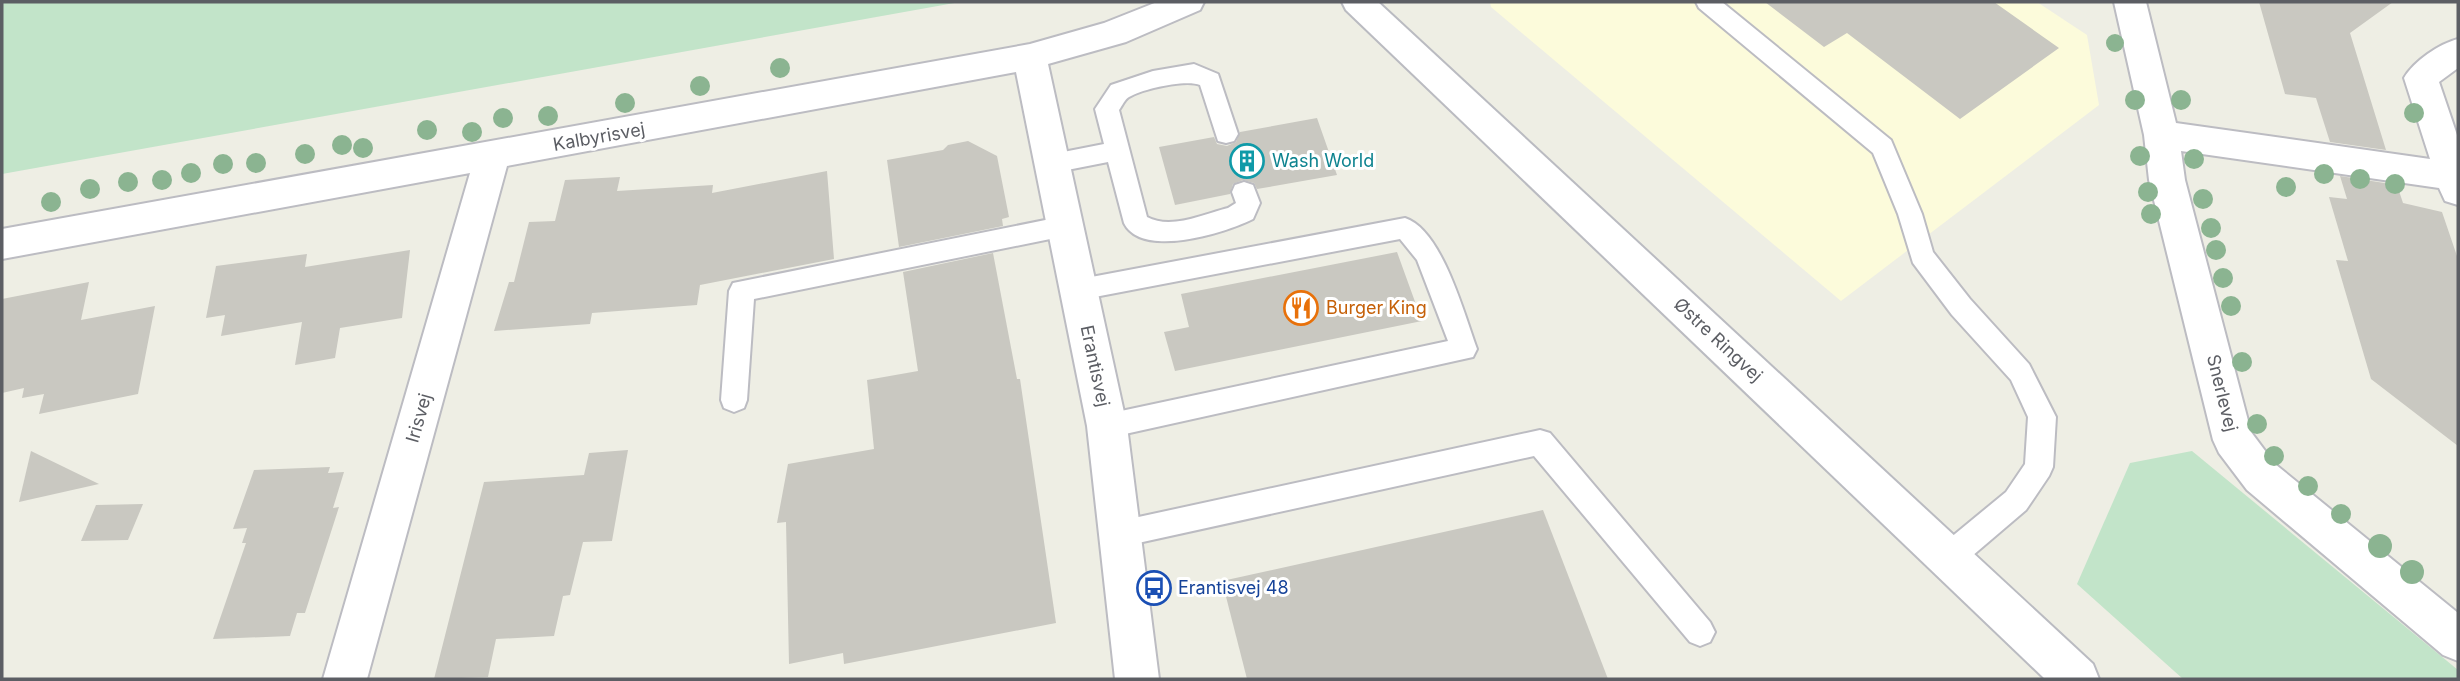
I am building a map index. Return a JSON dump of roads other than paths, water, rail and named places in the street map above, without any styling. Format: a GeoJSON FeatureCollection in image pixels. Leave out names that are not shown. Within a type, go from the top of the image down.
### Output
{"type":"FeatureCollection","features":[{"type":"Feature","properties":{"kind":"street","name":"Kalbyrisvej"},"geometry":{"type":"LineString","coordinates":[[2,244],[1030,57],[1114,33],[1188,2]]}},
{"type":"Feature","properties":{"kind":"street","name":"Østre Ringvej"},"geometry":{"type":"LineString","coordinates":[[1358,2],[2077,679]]}},
{"type":"Feature","properties":{"kind":"street","name":"Snerlevej"},"geometry":{"type":"LineString","coordinates":[[2130,2],[2161,135],[2167,180],[2233,440],[2261,477],[2458,640]]}},
{"type":"Feature","properties":{"kind":"street"},"geometry":{"type":"LineString","coordinates":[[2161,135],[2455,184],[2421,78],[2458,51]]}},
{"type":"Feature","properties":{"kind":"street","name":"Erantisvej"},"geometry":{"type":"LineString","coordinates":[[1030,57],[1107,426],[1137,679]]}},
{"type":"Feature","properties":{"kind":"street","name":"Irisvej"},"geometry":{"type":"LineString","coordinates":[[345,679],[492,157]]}},
{"type":"Feature","properties":{"kind":"lane"},"geometry":{"type":"LineString","coordinates":[[1707,2],[1883,147],[1910,214],[1922,256],[1961,307],[2020,372],[2042,417],[2039,467],[2016,501],[1948,558]]}},
{"type":"Feature","properties":{"kind":"lane"},"geometry":{"type":"LineString","coordinates":[[1226,134],[1210,80],[1194,73],[1153,80],[1119,91],[1107,109],[1136,222],[1147,231],[1165,232],[1234,217],[1244,212],[1248,202],[1244,192]]}},
{"type":"Feature","properties":{"kind":"lane"},"geometry":{"type":"LineString","coordinates":[[1052,163],[1116,151]]}},
{"type":"Feature","properties":{"kind":"lane"},"geometry":{"type":"LineString","coordinates":[[734,400],[742,291],[1066,226]]}},
{"type":"Feature","properties":{"kind":"lane"},"geometry":{"type":"LineString","coordinates":[[1079,289],[1405,228],[1428,255],[1464,349],[1107,426]]}},
{"type":"Feature","properties":{"kind":"lane"},"geometry":{"type":"LineString","coordinates":[[1120,534],[1540,442],[1700,632]]}},
{"type":"Feature","properties":{"kind":"place","name":"Wash World"},"geometry":{"type":"Point","coordinates":[1247,161]}},
{"type":"Feature","properties":{"kind":"place","name":"Burger King"},"geometry":{"type":"Point","coordinates":[1301,308]}},
{"type":"Feature","properties":{"kind":"place","name":"Erantisvej 48"},"geometry":{"type":"Point","coordinates":[1154,588]}}]}
